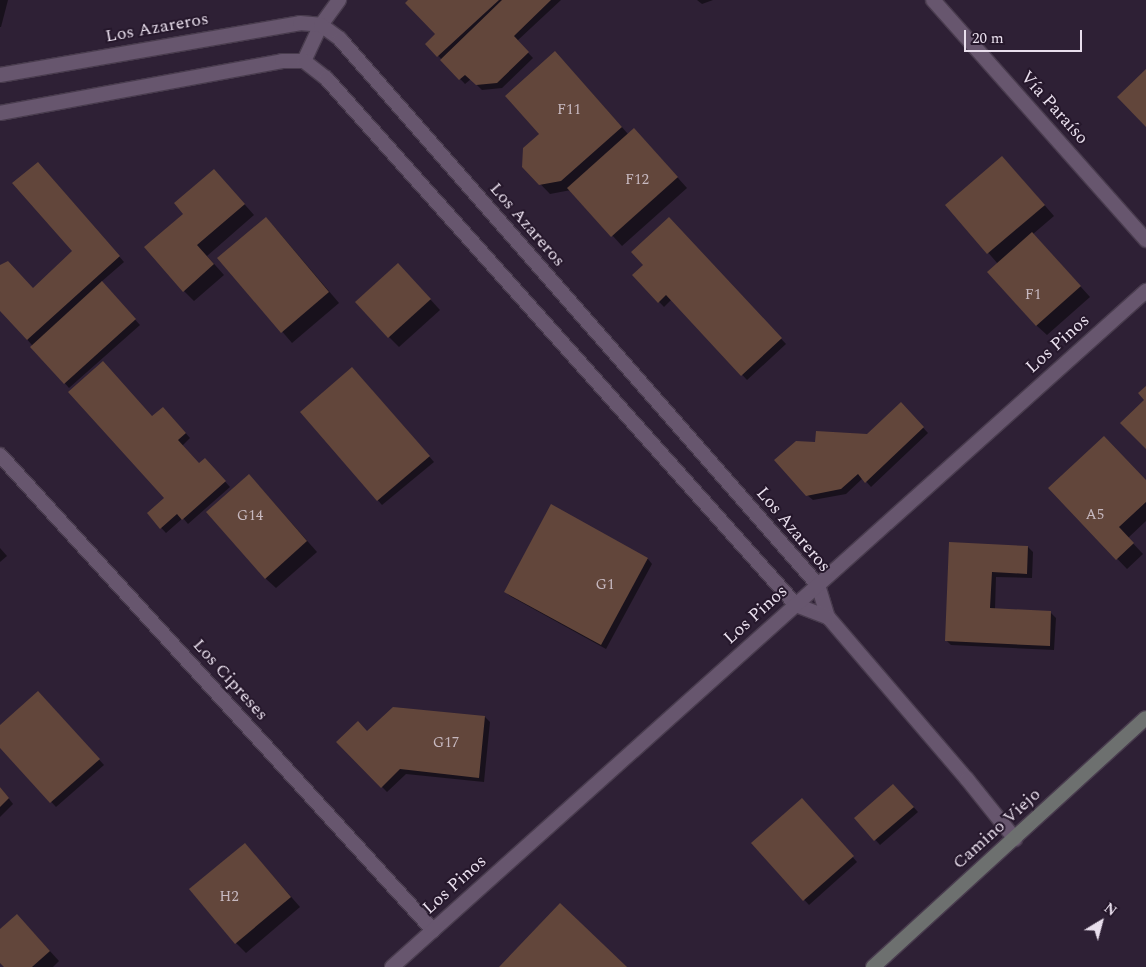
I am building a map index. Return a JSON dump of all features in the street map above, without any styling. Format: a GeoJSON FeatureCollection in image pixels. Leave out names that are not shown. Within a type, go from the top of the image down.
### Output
{"type":"FeatureCollection","features":[{"type":"Feature","properties":{"kind":"main road","name":"Camino Viejo"},"geometry":{"type":"LineString","coordinates":[[873,967],[1146,718]]}},
{"type":"Feature","properties":{"kind":"street"},"geometry":{"type":"LineString","coordinates":[[304,61],[321,25],[339,0]]}},
{"type":"Feature","properties":{"kind":"street","name":"Vía Paraíso"},"geometry":{"type":"LineString","coordinates":[[933,0],[1146,240]]}},
{"type":"Feature","properties":{"kind":"street","name":"Los Azareros"},"geometry":{"type":"LineString","coordinates":[[0,74],[300,23],[321,25],[340,39],[818,585],[828,617]]}},
{"type":"Feature","properties":{"kind":"street"},"geometry":{"type":"LineString","coordinates":[[0,113],[282,61],[304,61],[326,78],[796,604],[828,617],[967,779],[1015,839]]}},
{"type":"Feature","properties":{"kind":"street","name":"Los Pinos"},"geometry":{"type":"LineString","coordinates":[[392,967],[1146,291]]}},
{"type":"Feature","properties":{"kind":"street","name":"Los Cipreses"},"geometry":{"type":"LineString","coordinates":[[0,455],[433,930]]}},
{"type":"Feature","properties":{"kind":"building"},"geometry":{"type":"Polygon","coordinates":[[[408,0],[499,0],[437,57],[425,44],[435,34],[405,3],[408,0]]]}},
{"type":"Feature","properties":{"kind":"building"},"geometry":{"type":"Polygon","coordinates":[[[502,0],[551,0],[514,36],[529,52],[497,83],[476,85],[465,75],[459,80],[440,60],[502,0]]]}},
{"type":"Feature","properties":{"kind":"building"},"geometry":{"type":"Polygon","coordinates":[[[555,51],[622,127],[561,181],[539,185],[522,167],[523,148],[539,134],[505,96],[555,51]]]}},
{"type":"Feature","properties":{"kind":"building"},"geometry":{"type":"Polygon","coordinates":[[[1146,69],[1146,127],[1117,97],[1146,69]]]}},
{"type":"Feature","properties":{"kind":"building"},"geometry":{"type":"Polygon","coordinates":[[[634,128],[678,177],[611,237],[567,188],[634,128]]]}},
{"type":"Feature","properties":{"kind":"building"},"geometry":{"type":"Polygon","coordinates":[[[1002,156],[1045,205],[987,254],[945,205],[1002,156]]]}},
{"type":"Feature","properties":{"kind":"building"},"geometry":{"type":"Polygon","coordinates":[[[38,162],[120,256],[27,340],[0,311],[0,265],[8,261],[33,288],[72,251],[12,183],[38,162]]]}},
{"type":"Feature","properties":{"kind":"building"},"geometry":{"type":"Polygon","coordinates":[[[214,169],[245,204],[197,245],[214,264],[183,292],[144,247],[183,214],[174,203],[214,169]]]}},
{"type":"Feature","properties":{"kind":"building"},"geometry":{"type":"Polygon","coordinates":[[[266,217],[329,292],[281,333],[217,258],[266,217]]]}},
{"type":"Feature","properties":{"kind":"building"},"geometry":{"type":"Polygon","coordinates":[[[669,217],[782,338],[741,376],[666,295],[658,303],[632,275],[643,265],[631,252],[669,217]]]}},
{"type":"Feature","properties":{"kind":"building"},"geometry":{"type":"Polygon","coordinates":[[[1032,232],[1081,286],[1036,326],[987,272],[1032,232]]]}},
{"type":"Feature","properties":{"kind":"building"},"geometry":{"type":"Polygon","coordinates":[[[398,263],[431,299],[388,338],[355,302],[398,263]]]}},
{"type":"Feature","properties":{"kind":"building"},"geometry":{"type":"Polygon","coordinates":[[[102,281],[136,319],[64,384],[30,347],[102,281]]]}},
{"type":"Feature","properties":{"kind":"building"},"geometry":{"type":"Polygon","coordinates":[[[103,361],[152,416],[163,407],[186,433],[178,440],[199,463],[205,458],[226,481],[182,520],[177,514],[160,529],[147,513],[164,498],[68,392],[103,361]]]}},
{"type":"Feature","properties":{"kind":"building"},"geometry":{"type":"Polygon","coordinates":[[[352,367],[430,456],[377,501],[300,412],[352,367]]]}},
{"type":"Feature","properties":{"kind":"building"},"geometry":{"type":"Polygon","coordinates":[[[1146,386],[1146,449],[1120,423],[1144,400],[1138,393],[1146,386]]]}},
{"type":"Feature","properties":{"kind":"building"},"geometry":{"type":"Polygon","coordinates":[[[901,402],[924,427],[865,483],[858,474],[841,489],[806,496],[774,460],[796,441],[815,442],[816,431],[867,434],[901,402]]]}},
{"type":"Feature","properties":{"kind":"building"},"geometry":{"type":"Polygon","coordinates":[[[1104,436],[1146,480],[1146,502],[1119,527],[1134,543],[1116,560],[1048,488],[1104,436]]]}},
{"type":"Feature","properties":{"kind":"building"},"geometry":{"type":"Polygon","coordinates":[[[249,474],[307,541],[265,579],[206,512],[249,474]]]}},
{"type":"Feature","properties":{"kind":"building"},"geometry":{"type":"Polygon","coordinates":[[[551,504],[648,558],[601,645],[504,592],[551,504]]]}},
{"type":"Feature","properties":{"kind":"building"},"geometry":{"type":"Polygon","coordinates":[[[949,542],[1028,546],[1027,574],[992,572],[990,608],[1051,611],[1050,646],[945,641],[949,542]]]}},
{"type":"Feature","properties":{"kind":"building"},"geometry":{"type":"Polygon","coordinates":[[[38,691],[100,759],[50,803],[0,748],[0,725],[38,691]]]}},
{"type":"Feature","properties":{"kind":"building"},"geometry":{"type":"Polygon","coordinates":[[[393,707],[485,716],[479,778],[400,769],[381,788],[336,742],[358,721],[367,731],[393,707]]]}},
{"type":"Feature","properties":{"kind":"building"},"geometry":{"type":"Polygon","coordinates":[[[893,784],[914,807],[874,841],[854,818],[893,784]]]}},
{"type":"Feature","properties":{"kind":"building"},"geometry":{"type":"Polygon","coordinates":[[[0,787],[9,798],[0,807],[0,787]]]}},
{"type":"Feature","properties":{"kind":"building"},"geometry":{"type":"Polygon","coordinates":[[[802,798],[854,856],[803,901],[751,843],[802,798]]]}},
{"type":"Feature","properties":{"kind":"building"},"geometry":{"type":"Polygon","coordinates":[[[245,843],[291,897],[235,944],[189,889],[245,843]]]}},
{"type":"Feature","properties":{"kind":"building"},"geometry":{"type":"Polygon","coordinates":[[[560,903],[627,967],[499,967],[560,903]]]}},
{"type":"Feature","properties":{"kind":"building"},"geometry":{"type":"Polygon","coordinates":[[[17,914],[50,951],[32,967],[4,967],[0,963],[0,929],[17,914]]]}}]}
